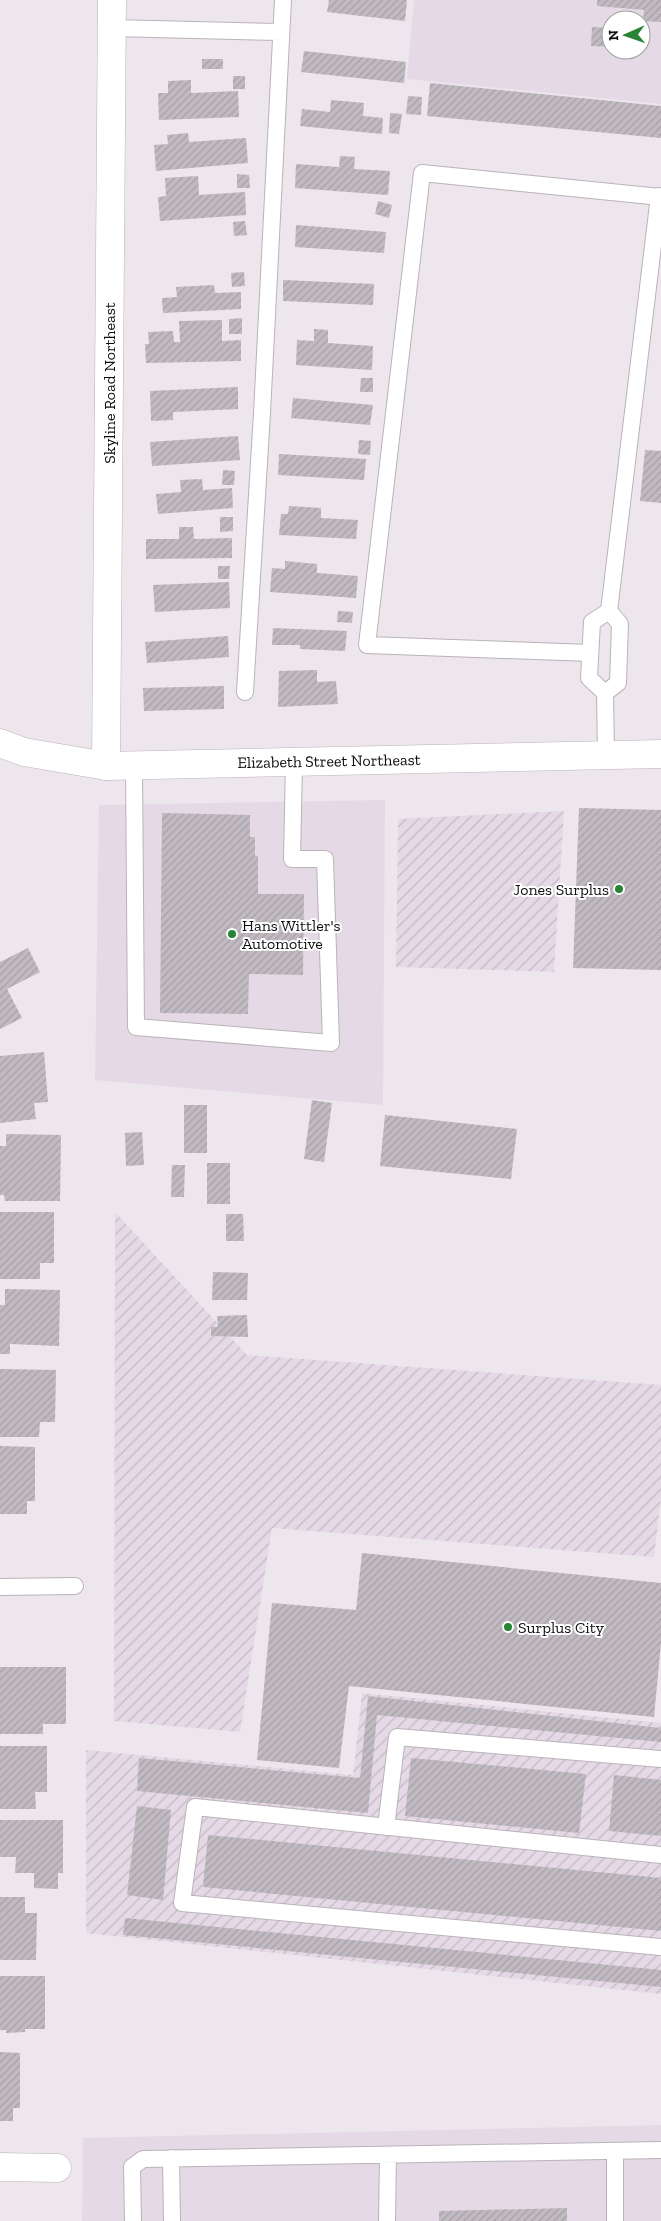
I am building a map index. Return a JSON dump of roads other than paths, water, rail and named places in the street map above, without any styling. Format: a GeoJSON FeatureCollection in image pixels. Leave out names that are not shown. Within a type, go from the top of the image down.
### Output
{"type":"FeatureCollection","features":[{"type":"Feature","properties":{"kind":"street","name":"Skyline Road Northeast"},"geometry":{"type":"LineString","coordinates":[[106,766],[112,0]]}},
{"type":"Feature","properties":{"kind":"street","name":"Elizabeth Street Northeast"},"geometry":{"type":"LineString","coordinates":[[0,743],[24,752],[106,766],[661,754]]}},
{"type":"Feature","properties":{"kind":"street"},"geometry":{"type":"LineString","coordinates":[[0,2167],[57,2168]]}},
{"type":"Feature","properties":{"kind":"lane"},"geometry":{"type":"LineString","coordinates":[[245,692],[262,412],[283,0]]}},
{"type":"Feature","properties":{"kind":"lane"},"geometry":{"type":"LineString","coordinates":[[112,28],[280,32]]}},
{"type":"Feature","properties":{"kind":"lane"},"geometry":{"type":"LineString","coordinates":[[590,653],[367,645],[422,173],[660,196],[609,610],[620,624],[618,682],[606,693],[606,755]]}},
{"type":"Feature","properties":{"kind":"lane"},"geometry":{"type":"LineString","coordinates":[[606,693],[589,678],[592,622],[609,610]]}},
{"type":"Feature","properties":{"kind":"lane"},"geometry":{"type":"LineString","coordinates":[[134,766],[136,1027],[331,1043],[325,859],[292,859],[294,762]]}},
{"type":"Feature","properties":{"kind":"lane"},"geometry":{"type":"LineString","coordinates":[[0,1587],[75,1586]]}},
{"type":"Feature","properties":{"kind":"lane"},"geometry":{"type":"LineString","coordinates":[[386,1827],[397,1738],[661,1759]]}},
{"type":"Feature","properties":{"kind":"lane"},"geometry":{"type":"LineString","coordinates":[[661,1855],[195,1807],[182,1903],[661,1947]]}},
{"type":"Feature","properties":{"kind":"lane"},"geometry":{"type":"LineString","coordinates":[[133,2221],[132,2168],[143,2159],[661,2150]]}},
{"type":"Feature","properties":{"kind":"lane"},"geometry":{"type":"LineString","coordinates":[[615,2151],[615,2221]]}},
{"type":"Feature","properties":{"kind":"lane"},"geometry":{"type":"LineString","coordinates":[[387,2221],[388,2155]]}},
{"type":"Feature","properties":{"kind":"lane"},"geometry":{"type":"LineString","coordinates":[[171,2158],[172,2221]]}},
{"type":"Feature","properties":{"kind":"place","name":"Jones Surplus"},"geometry":{"type":"Point","coordinates":[619,889]}},
{"type":"Feature","properties":{"kind":"place","name":"Hans Wittler's Automotive"},"geometry":{"type":"Point","coordinates":[232,934]}},
{"type":"Feature","properties":{"kind":"place","name":"Surplus City"},"geometry":{"type":"Point","coordinates":[508,1627]}}]}
